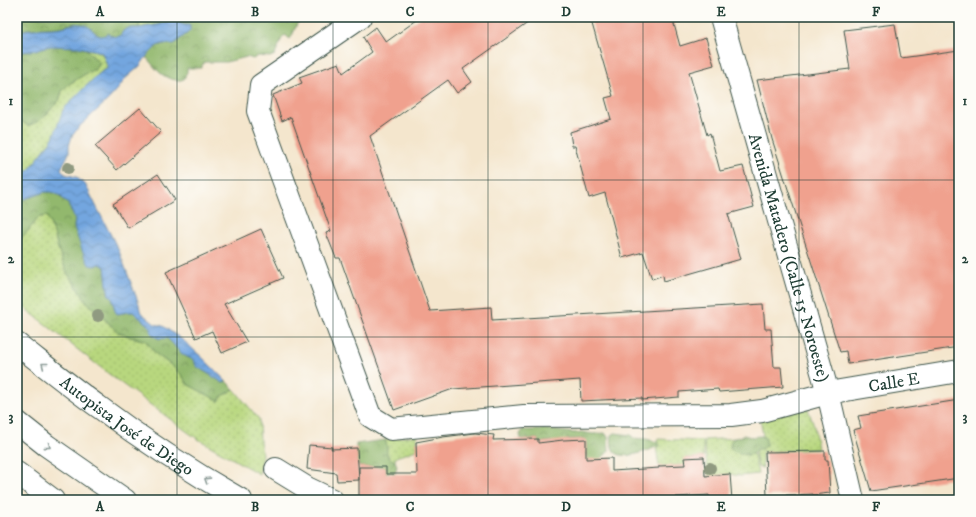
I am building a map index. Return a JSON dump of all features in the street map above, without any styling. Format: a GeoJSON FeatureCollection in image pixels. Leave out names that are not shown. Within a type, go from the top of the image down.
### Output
{"type":"FeatureCollection","features":[{"type":"Feature","properties":{"kind":"main road","name":"Calle E"},"geometry":{"type":"LineString","coordinates":[[360,17],[261,85],[258,111],[370,416],[391,429],[524,416],[731,415],[762,411],[828,393],[959,371]]}},
{"type":"Feature","properties":{"kind":"main road","name":"Avenida Matadero (Calle 15 Noroeste)"},"geometry":{"type":"LineString","coordinates":[[722,17],[828,393],[853,500]]}},
{"type":"Feature","properties":{"kind":"main road","name":"Autopista José de Diego"},"geometry":{"type":"LineString","coordinates":[[17,344],[98,407],[149,443],[241,500]]}},
{"type":"Feature","properties":{"kind":"main road"},"geometry":{"type":"LineString","coordinates":[[17,422],[46,445],[125,500]]}},
{"type":"Feature","properties":{"kind":"main road"},"geometry":{"type":"LineString","coordinates":[[276,469],[307,488],[332,500]]}},
{"type":"Feature","properties":{"kind":"main road"},"geometry":{"type":"LineString","coordinates":[[17,473],[53,500]]}},
{"type":"Feature","properties":{"kind":"green space"},"geometry":{"type":"Polygon","coordinates":[[[17,17],[140,17],[139,28],[128,29],[120,36],[116,37],[110,35],[101,37],[75,23],[61,27],[26,29],[17,32],[17,17]]]}},
{"type":"Feature","properties":{"kind":"green space"},"geometry":{"type":"Polygon","coordinates":[[[140,17],[176,17],[177,21],[139,28],[140,17]]]}},
{"type":"Feature","properties":{"kind":"green space"},"geometry":{"type":"Polygon","coordinates":[[[176,17],[300,17],[292,36],[290,39],[285,35],[282,38],[275,55],[270,57],[258,56],[253,59],[247,57],[226,62],[204,62],[201,68],[187,68],[184,79],[179,80],[171,79],[163,75],[146,57],[157,46],[163,44],[174,44],[190,31],[177,21],[176,17]]]}},
{"type":"Feature","properties":{"kind":"green space"},"geometry":{"type":"Polygon","coordinates":[[[51,46],[78,47],[86,49],[100,63],[96,69],[69,84],[62,91],[59,101],[46,115],[39,121],[28,126],[17,118],[17,53],[51,46]]]}},
{"type":"Feature","properties":{"kind":"green space"},"geometry":{"type":"Polygon","coordinates":[[[86,49],[102,54],[108,68],[101,72],[79,93],[53,138],[30,169],[20,178],[17,198],[17,118],[28,126],[46,115],[59,101],[62,91],[69,84],[96,69],[100,63],[86,49]]]}},
{"type":"Feature","properties":{"kind":"green space"},"geometry":{"type":"Polygon","coordinates":[[[45,192],[55,193],[68,204],[75,219],[74,227],[94,266],[100,264],[105,267],[109,295],[112,298],[115,311],[118,314],[133,312],[151,328],[159,339],[166,338],[187,357],[195,360],[196,366],[223,383],[226,381],[234,389],[221,397],[219,401],[187,384],[182,375],[156,354],[145,340],[134,338],[118,332],[87,302],[66,271],[47,216],[39,217],[20,239],[17,238],[17,198],[25,199],[45,192]]]}},
{"type":"Feature","properties":{"kind":"green space"},"geometry":{"type":"Polygon","coordinates":[[[47,216],[66,271],[87,302],[118,332],[134,338],[145,340],[156,354],[182,375],[187,384],[219,400],[221,397],[234,389],[259,419],[262,455],[259,474],[189,433],[114,378],[17,302],[17,238],[20,239],[39,217],[47,216]]]}},
{"type":"Feature","properties":{"kind":"green space"},"geometry":{"type":"Polygon","coordinates":[[[808,409],[814,426],[818,449],[762,452],[763,468],[758,467],[755,451],[766,440],[763,436],[760,417],[808,409]]]}},
{"type":"Feature","properties":{"kind":"green space"},"geometry":{"type":"Polygon","coordinates":[[[543,429],[575,433],[605,433],[608,437],[609,451],[601,459],[586,461],[586,439],[567,439],[566,454],[551,441],[538,443],[538,439],[521,439],[520,435],[522,430],[543,429]]]}},
{"type":"Feature","properties":{"kind":"green space"},"geometry":{"type":"Polygon","coordinates":[[[615,433],[631,435],[633,438],[657,442],[659,446],[644,452],[627,456],[620,455],[614,452],[612,445],[612,435],[615,433]]]}},
{"type":"Feature","properties":{"kind":"green space"},"geometry":{"type":"Polygon","coordinates":[[[417,435],[416,450],[396,457],[395,461],[390,459],[386,452],[387,446],[385,440],[417,435]]]}},
{"type":"Feature","properties":{"kind":"green space"},"geometry":{"type":"Polygon","coordinates":[[[744,435],[751,437],[763,436],[766,440],[766,445],[749,455],[733,451],[730,447],[731,441],[744,435]]]}},
{"type":"Feature","properties":{"kind":"green space"},"geometry":{"type":"Polygon","coordinates":[[[735,438],[731,441],[730,447],[733,450],[748,455],[754,454],[758,474],[740,476],[730,474],[708,476],[704,440],[735,438]]]}},
{"type":"Feature","properties":{"kind":"green space"},"geometry":{"type":"Polygon","coordinates":[[[657,439],[703,441],[704,457],[685,458],[685,466],[659,466],[656,447],[659,446],[657,439]]]}},
{"type":"Feature","properties":{"kind":"green space"},"geometry":{"type":"Polygon","coordinates":[[[385,440],[387,446],[387,456],[395,461],[397,466],[395,473],[386,472],[386,467],[359,467],[356,444],[385,440]]]}},
{"type":"Feature","properties":{"kind":"water"},"geometry":{"type":"Polygon","coordinates":[[[177,21],[190,25],[190,31],[174,44],[163,44],[157,46],[146,57],[140,66],[125,79],[109,99],[79,127],[72,136],[69,146],[69,153],[61,169],[65,174],[76,177],[85,184],[119,251],[140,310],[155,324],[163,326],[184,341],[226,381],[223,383],[196,366],[194,360],[182,353],[167,338],[158,338],[151,333],[151,328],[133,312],[117,314],[112,298],[109,295],[105,267],[100,264],[94,266],[89,265],[74,227],[75,219],[68,204],[60,196],[55,193],[45,192],[25,199],[18,198],[20,178],[30,169],[53,138],[63,110],[101,72],[108,68],[102,53],[78,47],[51,46],[17,53],[17,32],[31,29],[58,28],[73,24],[81,24],[85,25],[98,35],[101,36],[108,33],[117,37],[128,28],[139,28],[177,21]]]}},
{"type":"Feature","properties":{"kind":"building"},"geometry":{"type":"Polygon","coordinates":[[[421,17],[536,17],[463,69],[472,82],[457,93],[448,80],[370,136],[430,311],[491,307],[492,320],[763,304],[765,329],[771,329],[774,367],[781,367],[783,387],[719,392],[718,389],[679,392],[679,397],[642,400],[642,398],[581,401],[580,380],[453,389],[394,410],[340,258],[336,258],[326,233],[331,231],[291,117],[282,121],[273,95],[302,83],[299,77],[339,63],[343,73],[372,52],[363,37],[376,27],[386,42],[421,17]]]}},
{"type":"Feature","properties":{"kind":"building"},"geometry":{"type":"Polygon","coordinates":[[[590,17],[672,17],[680,46],[706,38],[714,65],[689,72],[707,135],[710,133],[720,171],[743,166],[754,207],[728,214],[741,259],[664,281],[663,275],[652,279],[643,252],[622,258],[605,193],[589,198],[575,146],[572,146],[570,132],[611,119],[605,98],[613,96],[590,17]]]}},
{"type":"Feature","properties":{"kind":"building"},"geometry":{"type":"Polygon","coordinates":[[[895,24],[901,58],[959,50],[959,347],[848,364],[846,351],[840,352],[772,139],[757,80],[850,69],[844,30],[895,24]]]}},
{"type":"Feature","properties":{"kind":"building"},"geometry":{"type":"Polygon","coordinates":[[[140,108],[161,132],[117,170],[95,146],[140,108]]]}},
{"type":"Feature","properties":{"kind":"building"},"geometry":{"type":"Polygon","coordinates":[[[158,174],[175,200],[128,228],[113,204],[158,174]]]}},
{"type":"Feature","properties":{"kind":"building"},"geometry":{"type":"Polygon","coordinates":[[[261,229],[283,278],[224,304],[247,342],[222,353],[212,331],[196,338],[166,272],[261,229]]]}},
{"type":"Feature","properties":{"kind":"building"},"geometry":{"type":"Polygon","coordinates":[[[959,400],[959,478],[871,491],[853,430],[861,428],[858,416],[959,400]]]}},
{"type":"Feature","properties":{"kind":"building"},"geometry":{"type":"Polygon","coordinates":[[[475,433],[494,435],[493,440],[538,439],[538,443],[586,439],[586,459],[612,458],[612,471],[685,465],[684,458],[704,457],[705,476],[730,474],[732,500],[710,500],[709,495],[653,500],[387,500],[387,498],[359,498],[359,467],[386,467],[386,474],[417,474],[416,442],[475,433]]]}},
{"type":"Feature","properties":{"kind":"building"},"geometry":{"type":"Polygon","coordinates":[[[309,445],[332,447],[331,449],[357,448],[359,480],[337,481],[336,473],[307,469],[309,445]]]}},
{"type":"Feature","properties":{"kind":"building"},"geometry":{"type":"Polygon","coordinates":[[[825,451],[825,460],[828,460],[830,493],[767,496],[765,452],[825,451]]]}}]}
